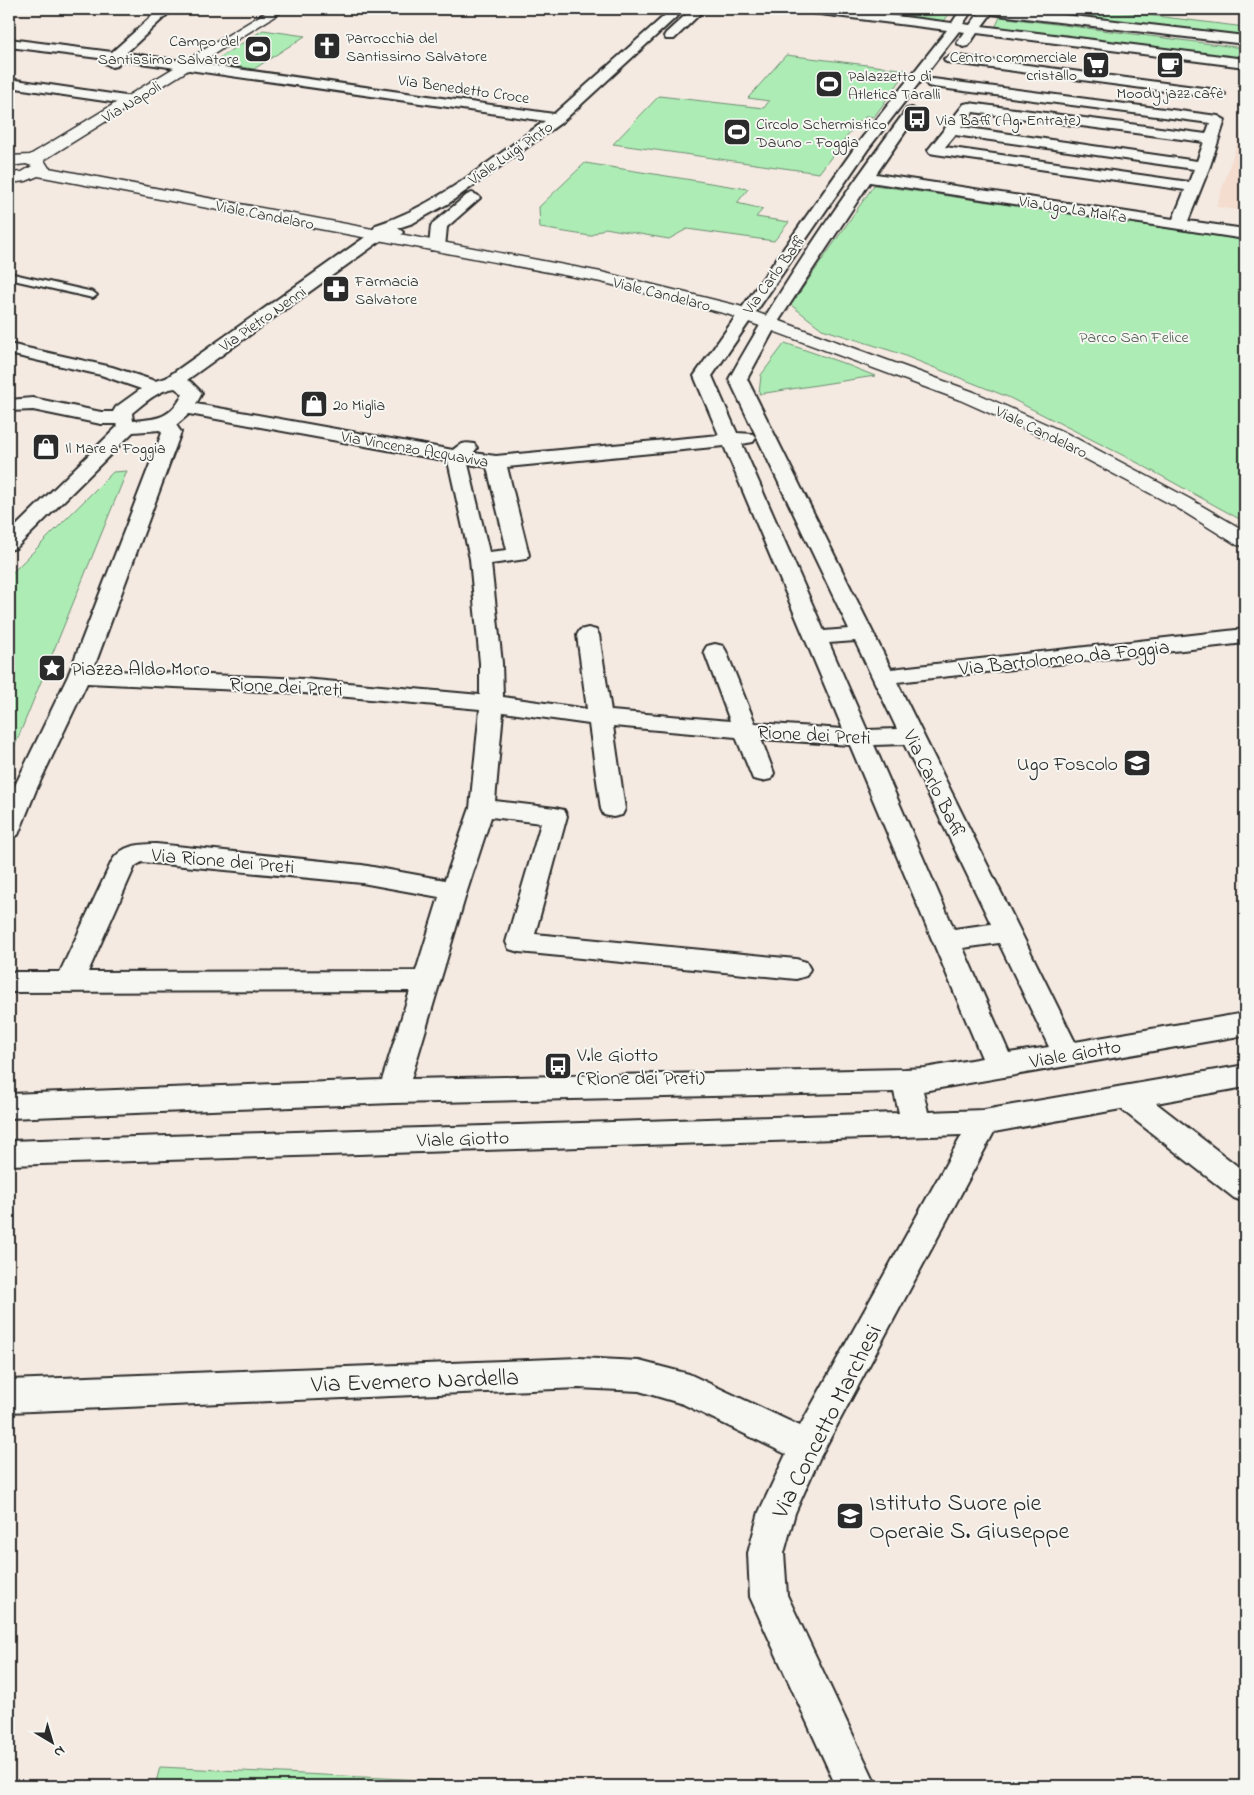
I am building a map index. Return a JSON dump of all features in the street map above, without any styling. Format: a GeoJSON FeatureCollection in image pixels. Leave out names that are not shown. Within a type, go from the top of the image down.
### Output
{"type":"FeatureCollection","features":[{"type":"Feature","properties":{"kind":"main road","name":"Via Napoli"},"geometry":{"type":"LineString","coordinates":[[9,178],[26,176],[36,165],[132,101],[280,9]]}},
{"type":"Feature","properties":{"kind":"main road","name":"Via Napoli"},"geometry":{"type":"LineString","coordinates":[[9,161],[36,165]]}},
{"type":"Feature","properties":{"kind":"main road","name":"Viale Candelaro"},"geometry":{"type":"LineString","coordinates":[[36,165],[378,236],[601,277],[744,314],[968,396],[1059,437],[1183,503],[1245,540]]}},
{"type":"Feature","properties":{"kind":"street"},"geometry":{"type":"LineString","coordinates":[[114,59],[167,9]]}},
{"type":"Feature","properties":{"kind":"street","name":"Viale Luigi Pinto"},"geometry":{"type":"LineString","coordinates":[[378,236],[382,228],[407,220],[444,200],[557,119],[679,9]]}},
{"type":"Feature","properties":{"kind":"street"},"geometry":{"type":"LineString","coordinates":[[656,49],[699,9]]}},
{"type":"Feature","properties":{"kind":"street"},"geometry":{"type":"LineString","coordinates":[[812,9],[1245,63]]}},
{"type":"Feature","properties":{"kind":"street","name":"Via Carlo Baffi"},"geometry":{"type":"LineString","coordinates":[[967,9],[855,159],[744,314],[703,376],[728,434],[805,561],[862,634],[1067,1054]]}},
{"type":"Feature","properties":{"kind":"street"},"geometry":{"type":"LineString","coordinates":[[984,9],[1016,11],[1245,40]]}},
{"type":"Feature","properties":{"kind":"street","name":"Via Carlo Baffi"},"geometry":{"type":"LineString","coordinates":[[988,9],[950,59],[872,170],[769,322],[738,379],[763,431],[805,561],[816,638],[1000,1066]]}},
{"type":"Feature","properties":{"kind":"street"},"geometry":{"type":"LineString","coordinates":[[651,34],[669,36]]}},
{"type":"Feature","properties":{"kind":"street","name":"Via Benedetto Croce"},"geometry":{"type":"LineString","coordinates":[[9,43],[184,69],[557,119]]}},
{"type":"Feature","properties":{"kind":"street","name":"Via Benedetto Croce"},"geometry":{"type":"LineString","coordinates":[[9,50],[114,59]]}},
{"type":"Feature","properties":{"kind":"street"},"geometry":{"type":"LineString","coordinates":[[950,59],[1218,94]]}},
{"type":"Feature","properties":{"kind":"street","name":"Via Benedetto Croce"},"geometry":{"type":"LineString","coordinates":[[184,69],[545,127]]}},
{"type":"Feature","properties":{"kind":"street"},"geometry":{"type":"LineString","coordinates":[[9,83],[132,101]]}},
{"type":"Feature","properties":{"kind":"street"},"geometry":{"type":"LineString","coordinates":[[933,83],[1103,100],[1218,120],[1203,166],[1181,220]]}},
{"type":"Feature","properties":{"kind":"street","name":"Via Ugo La Malfa"},"geometry":{"type":"LineString","coordinates":[[1056,196],[1103,100]]}},
{"type":"Feature","properties":{"kind":"street","name":"Via Ugo La Malfa"},"geometry":{"type":"LineString","coordinates":[[1194,187],[935,150],[969,107],[1212,139]]}},
{"type":"Feature","properties":{"kind":"street"},"geometry":{"type":"LineString","coordinates":[[952,130],[1203,166]]}},
{"type":"Feature","properties":{"kind":"street"},"geometry":{"type":"LineString","coordinates":[[512,151],[542,147]]}},
{"type":"Feature","properties":{"kind":"street","name":"Via Ugo La Malfa"},"geometry":{"type":"LineString","coordinates":[[855,159],[872,170],[970,188],[1181,220],[1245,225]]}},
{"type":"Feature","properties":{"kind":"street","name":"Viale Luigi Pinto"},"geometry":{"type":"LineString","coordinates":[[378,236],[440,224],[487,188]]}},
{"type":"Feature","properties":{"kind":"street"},"geometry":{"type":"LineString","coordinates":[[835,188],[858,191]]}},
{"type":"Feature","properties":{"kind":"street","name":"Via Ugo La Malfa"},"geometry":{"type":"LineString","coordinates":[[970,188],[1056,196],[1245,234]]}},
{"type":"Feature","properties":{"kind":"street"},"geometry":{"type":"LineString","coordinates":[[437,247],[440,224]]}},
{"type":"Feature","properties":{"kind":"street","name":"Via Pietro Nenni"},"geometry":{"type":"LineString","coordinates":[[163,385],[378,236]]}},
{"type":"Feature","properties":{"kind":"street"},"geometry":{"type":"LineString","coordinates":[[9,350],[163,385],[181,384],[189,388],[189,400],[164,424]]}},
{"type":"Feature","properties":{"kind":"street"},"geometry":{"type":"LineString","coordinates":[[125,423],[123,411],[163,385]]}},
{"type":"Feature","properties":{"kind":"street","name":"Via Vincenzo Acquaviva"},"geometry":{"type":"LineString","coordinates":[[189,400],[298,427],[462,453],[496,462],[728,434]]}},
{"type":"Feature","properties":{"kind":"street"},"geometry":{"type":"LineString","coordinates":[[9,405],[33,404],[125,423],[164,424],[172,432],[79,676],[16,790],[9,829]]}},
{"type":"Feature","properties":{"kind":"street"},"geometry":{"type":"LineString","coordinates":[[9,543],[125,423]]}},
{"type":"Feature","properties":{"kind":"street","name":"Via Vincenzo Acquaviva"},"geometry":{"type":"LineString","coordinates":[[462,453],[496,453],[763,431]]}},
{"type":"Feature","properties":{"kind":"street"},"geometry":{"type":"LineString","coordinates":[[393,1091],[454,891],[482,808],[492,703],[491,663],[480,559],[462,453]]}},
{"type":"Feature","properties":{"kind":"street"},"geometry":{"type":"LineString","coordinates":[[480,559],[519,555],[496,462]]}},
{"type":"Feature","properties":{"kind":"street"},"geometry":{"type":"LineString","coordinates":[[816,638],[862,634]]}},
{"type":"Feature","properties":{"kind":"street"},"geometry":{"type":"LineString","coordinates":[[588,635],[613,810]]}},
{"type":"Feature","properties":{"kind":"street","name":"Via Bartolomeo da Foggia"},"geometry":{"type":"LineString","coordinates":[[883,677],[1245,636]]}},
{"type":"Feature","properties":{"kind":"street","name":"Rione dei Preti"},"geometry":{"type":"LineString","coordinates":[[715,651],[762,773]]}},
{"type":"Feature","properties":{"kind":"street","name":"Rione dei Preti"},"geometry":{"type":"LineString","coordinates":[[79,676],[304,686],[492,703],[600,718],[745,730],[859,738],[912,736]]}},
{"type":"Feature","properties":{"kind":"street"},"geometry":{"type":"LineString","coordinates":[[482,808],[555,816],[519,942],[796,969]]}},
{"type":"Feature","properties":{"kind":"street","name":"Via Rione dei Preti"},"geometry":{"type":"LineString","coordinates":[[69,982],[125,861],[137,853],[156,853],[362,874],[454,891]]}},
{"type":"Feature","properties":{"kind":"street"},"geometry":{"type":"LineString","coordinates":[[946,940],[1008,932]]}},
{"type":"Feature","properties":{"kind":"street"},"geometry":{"type":"LineString","coordinates":[[9,982],[426,982]]}},
{"type":"Feature","properties":{"kind":"street","name":"Viale Giotto"},"geometry":{"type":"LineString","coordinates":[[9,1106],[393,1091],[924,1079],[1245,1024]]}},
{"type":"Feature","properties":{"kind":"street","name":"Viale Giotto"},"geometry":{"type":"LineString","coordinates":[[9,1153],[984,1122],[1245,1076]]}},
{"type":"Feature","properties":{"kind":"street"},"geometry":{"type":"LineString","coordinates":[[905,1080],[917,1124]]}},
{"type":"Feature","properties":{"kind":"street"},"geometry":{"type":"LineString","coordinates":[[1125,1096],[1245,1189]]}},
{"type":"Feature","properties":{"kind":"street","name":"Via Concetto Marchesi"},"geometry":{"type":"LineString","coordinates":[[857,1786],[769,1597],[766,1553],[777,1512],[807,1447],[984,1122]]}},
{"type":"Feature","properties":{"kind":"street","name":"Via Evemero Nardella"},"geometry":{"type":"LineString","coordinates":[[9,1396],[579,1373],[639,1376],[689,1390],[807,1447]]}},
{"type":"Feature","properties":{"kind":"lane"},"geometry":{"type":"LineString","coordinates":[[9,276],[93,295]]}},
{"type":"Feature","properties":{"kind":"shaded area"},"geometry":{"type":"Polygon","coordinates":[[[1245,119],[1245,211],[1216,207],[1245,119]]]}},
{"type":"Feature","properties":{"kind":"green space"},"geometry":{"type":"Polygon","coordinates":[[[816,9],[942,9],[952,10],[944,21],[816,9]]]}},
{"type":"Feature","properties":{"kind":"green space"},"geometry":{"type":"Polygon","coordinates":[[[1055,9],[1099,9],[1245,27],[1245,36],[1051,13],[1055,9]]]}},
{"type":"Feature","properties":{"kind":"green space"},"geometry":{"type":"Polygon","coordinates":[[[1000,17],[1243,48],[1236,59],[995,28],[1000,17]]]}},
{"type":"Feature","properties":{"kind":"green space","name":"Campo del Santissimo Salvatore"},"geometry":{"type":"Polygon","coordinates":[[[263,30],[305,36],[254,69],[211,63],[263,30]]]}},
{"type":"Feature","properties":{"kind":"green space","name":"Circolo Schermistico Dauno - Foggia"},"geometry":{"type":"Polygon","coordinates":[[[786,55],[908,70],[874,117],[866,116],[862,121],[859,121],[819,173],[613,144],[659,96],[764,108],[769,101],[748,98],[786,55]]]}},
{"type":"Feature","properties":{"kind":"green space"},"geometry":{"type":"Polygon","coordinates":[[[585,163],[748,189],[737,203],[763,209],[756,217],[789,222],[774,241],[687,229],[669,239],[605,228],[590,236],[540,228],[539,207],[585,163]]]}},
{"type":"Feature","properties":{"kind":"green space","name":"Parco San Felice"},"geometry":{"type":"Polygon","coordinates":[[[874,185],[1245,240],[1245,522],[1138,463],[1008,397],[895,352],[822,329],[791,305],[874,185]]]}},
{"type":"Feature","properties":{"kind":"green space"},"geometry":{"type":"Polygon","coordinates":[[[785,343],[875,376],[759,394],[761,375],[785,343]]]}},
{"type":"Feature","properties":{"kind":"green space"},"geometry":{"type":"Polygon","coordinates":[[[127,471],[9,760],[9,576],[113,472],[127,471]]]}},
{"type":"Feature","properties":{"kind":"green space"},"geometry":{"type":"Polygon","coordinates":[[[160,1767],[465,1782],[465,1786],[155,1786],[160,1767]]]}},
{"type":"Feature","properties":{"kind":"place","name":"Parrocchia del Santissimo Salvatore"},"geometry":{"type":"Point","coordinates":[327,46]}},
{"type":"Feature","properties":{"kind":"place","name":"Campo del Santissimo Salvatore"},"geometry":{"type":"Point","coordinates":[258,49]}},
{"type":"Feature","properties":{"kind":"place","name":"Centro commerciale cristallo"},"geometry":{"type":"Point","coordinates":[1096,65]}},
{"type":"Feature","properties":{"kind":"place","name":"Moody jazz cafè"},"geometry":{"type":"Point","coordinates":[1170,65]}},
{"type":"Feature","properties":{"kind":"place","name":"Palazzetto di Atletica Taralli"},"geometry":{"type":"Point","coordinates":[829,84]}},
{"type":"Feature","properties":{"kind":"place","name":"Via Baffi (Ag. Entrate)"},"geometry":{"type":"Point","coordinates":[917,119]}},
{"type":"Feature","properties":{"kind":"place","name":"Circolo Schermistico Dauno - Foggia"},"geometry":{"type":"Point","coordinates":[737,132]}},
{"type":"Feature","properties":{"kind":"place","name":"Farmacia Salvatore"},"geometry":{"type":"Point","coordinates":[336,289]}},
{"type":"Feature","properties":{"kind":"place","name":"20 Miglia"},"geometry":{"type":"Point","coordinates":[314,404]}},
{"type":"Feature","properties":{"kind":"place","name":"Il Mare a Foggia"},"geometry":{"type":"Point","coordinates":[46,447]}},
{"type":"Feature","properties":{"kind":"place","name":"Piazza Aldo Moro"},"geometry":{"type":"Point","coordinates":[52,668]}},
{"type":"Feature","properties":{"kind":"place","name":"Ugo Foscolo"},"geometry":{"type":"Point","coordinates":[1137,763]}},
{"type":"Feature","properties":{"kind":"place","name":"V.le Giotto (Rione dei Preti)"},"geometry":{"type":"Point","coordinates":[558,1066]}},
{"type":"Feature","properties":{"kind":"place","name":"Istituto Suore pie Operaie S. Giuseppe"},"geometry":{"type":"Point","coordinates":[850,1516]}}]}
